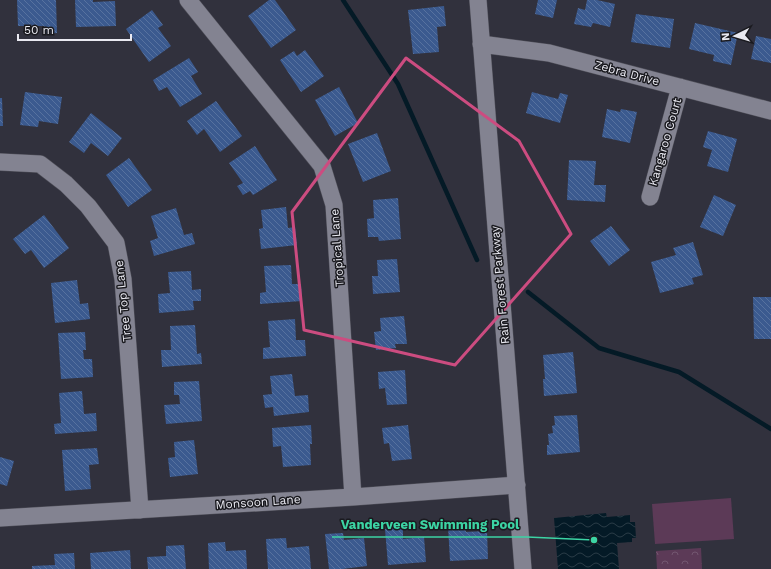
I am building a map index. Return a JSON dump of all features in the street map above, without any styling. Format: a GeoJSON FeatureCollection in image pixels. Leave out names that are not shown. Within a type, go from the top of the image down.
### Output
{"type":"FeatureCollection","features":[{"type":"Feature","properties":{"kind":"street","name":"Tropical Lane"},"geometry":{"type":"LineString","coordinates":[[188,0],[322,166],[334,205],[353,497]]}},
{"type":"Feature","properties":{"kind":"street","name":"Rain Forest Parkway"},"geometry":{"type":"LineString","coordinates":[[478,0],[523,569]]}},
{"type":"Feature","properties":{"kind":"street","name":"Zebra Drive"},"geometry":{"type":"LineString","coordinates":[[481,44],[550,53],[771,111]]}},
{"type":"Feature","properties":{"kind":"street","name":"Kangaroo Court"},"geometry":{"type":"LineString","coordinates":[[650,197],[680,87]]}},
{"type":"Feature","properties":{"kind":"street","name":"Tree Top Lane"},"geometry":{"type":"LineString","coordinates":[[0,162],[40,164],[66,184],[88,206],[116,243],[123,279],[140,510]]}},
{"type":"Feature","properties":{"kind":"street","name":"Monsoon Lane"},"geometry":{"type":"LineString","coordinates":[[0,518],[353,497],[516,485]]}},
{"type":"Feature","properties":{"kind":"highlighted area"},"geometry":{"type":"Polygon","coordinates":[[[406,58],[519,141],[571,234],[455,365],[304,330],[292,212],[406,58]]]}},
{"type":"Feature","properties":{"kind":"green space"},"geometry":{"type":"Polygon","coordinates":[[[731,498],[734,539],[655,544],[652,504],[731,498]]]}},
{"type":"Feature","properties":{"kind":"green space"},"geometry":{"type":"Polygon","coordinates":[[[701,548],[702,569],[657,569],[656,551],[701,548]]]}},
{"type":"Feature","properties":{"kind":"water"},"geometry":{"type":"Polygon","coordinates":[[[606,513],[607,517],[630,515],[630,522],[635,522],[636,538],[632,538],[632,542],[617,543],[619,569],[558,569],[554,518],[606,513]]]}},
{"type":"Feature","properties":{"kind":"building"},"geometry":{"type":"Polygon","coordinates":[[[17,0],[56,0],[57,33],[44,34],[44,26],[18,26],[17,0]]]}},
{"type":"Feature","properties":{"kind":"building"},"geometry":{"type":"Polygon","coordinates":[[[75,0],[93,0],[93,2],[115,1],[116,26],[76,27],[75,0]]]}},
{"type":"Feature","properties":{"kind":"building"},"geometry":{"type":"Polygon","coordinates":[[[269,0],[275,0],[296,30],[271,48],[248,16],[269,0]]]}},
{"type":"Feature","properties":{"kind":"building"},"geometry":{"type":"Polygon","coordinates":[[[538,0],[557,0],[553,18],[535,14],[538,0]]]}},
{"type":"Feature","properties":{"kind":"building"},"geometry":{"type":"Polygon","coordinates":[[[587,0],[597,0],[615,4],[610,27],[593,23],[591,27],[574,24],[578,8],[585,10],[587,0]]]}},
{"type":"Feature","properties":{"kind":"building"},"geometry":{"type":"Polygon","coordinates":[[[444,6],[446,26],[437,27],[439,52],[413,54],[408,10],[444,6]]]}},
{"type":"Feature","properties":{"kind":"building"},"geometry":{"type":"Polygon","coordinates":[[[152,10],[163,25],[158,28],[171,46],[149,62],[126,29],[152,10]]]}},
{"type":"Feature","properties":{"kind":"building"},"geometry":{"type":"Polygon","coordinates":[[[636,14],[674,19],[670,48],[631,42],[636,14]]]}},
{"type":"Feature","properties":{"kind":"building"},"geometry":{"type":"Polygon","coordinates":[[[695,23],[738,33],[731,65],[713,61],[714,55],[689,49],[695,23]]]}},
{"type":"Feature","properties":{"kind":"building"},"geometry":{"type":"Polygon","coordinates":[[[756,36],[771,39],[771,63],[751,59],[756,36]]]}},
{"type":"Feature","properties":{"kind":"building"},"geometry":{"type":"Polygon","coordinates":[[[305,50],[324,76],[301,92],[280,60],[294,51],[297,56],[305,50]]]}},
{"type":"Feature","properties":{"kind":"building"},"geometry":{"type":"Polygon","coordinates":[[[189,58],[198,72],[191,76],[202,94],[180,107],[167,87],[159,91],[153,80],[189,58]]]}},
{"type":"Feature","properties":{"kind":"building"},"geometry":{"type":"Polygon","coordinates":[[[339,87],[358,123],[335,136],[315,100],[339,87]]]}},
{"type":"Feature","properties":{"kind":"building"},"geometry":{"type":"Polygon","coordinates":[[[25,92],[62,97],[58,124],[39,121],[38,127],[20,125],[25,92]]]}},
{"type":"Feature","properties":{"kind":"building"},"geometry":{"type":"Polygon","coordinates":[[[532,92],[558,99],[560,93],[568,95],[560,123],[526,113],[532,92]]]}},
{"type":"Feature","properties":{"kind":"building"},"geometry":{"type":"Polygon","coordinates":[[[0,98],[2,98],[3,126],[0,126],[0,98]]]}},
{"type":"Feature","properties":{"kind":"building"},"geometry":{"type":"Polygon","coordinates":[[[216,101],[242,136],[220,152],[204,129],[197,135],[187,121],[216,101]]]}},
{"type":"Feature","properties":{"kind":"building"},"geometry":{"type":"Polygon","coordinates":[[[607,109],[620,112],[621,109],[637,112],[630,143],[602,137],[607,109]]]}},
{"type":"Feature","properties":{"kind":"building"},"geometry":{"type":"Polygon","coordinates":[[[91,113],[122,138],[108,156],[91,143],[84,153],[69,142],[91,113]]]}},
{"type":"Feature","properties":{"kind":"building"},"geometry":{"type":"Polygon","coordinates":[[[708,131],[737,139],[728,172],[707,166],[712,150],[703,147],[708,131]]]}},
{"type":"Feature","properties":{"kind":"building"},"geometry":{"type":"Polygon","coordinates":[[[377,133],[391,171],[363,182],[348,144],[377,133]]]}},
{"type":"Feature","properties":{"kind":"building"},"geometry":{"type":"Polygon","coordinates":[[[255,146],[277,180],[253,195],[250,191],[243,195],[237,186],[243,183],[229,163],[255,146]]]}},
{"type":"Feature","properties":{"kind":"building"},"geometry":{"type":"Polygon","coordinates":[[[129,158],[152,190],[128,207],[106,175],[129,158]]]}},
{"type":"Feature","properties":{"kind":"building"},"geometry":{"type":"Polygon","coordinates":[[[569,160],[596,161],[594,185],[606,185],[605,202],[567,200],[569,160]]]}},
{"type":"Feature","properties":{"kind":"building"},"geometry":{"type":"Polygon","coordinates":[[[714,195],[736,205],[723,236],[700,227],[714,195]]]}},
{"type":"Feature","properties":{"kind":"building"},"geometry":{"type":"Polygon","coordinates":[[[398,198],[401,239],[379,241],[378,237],[368,237],[367,219],[374,218],[373,200],[398,198]]]}},
{"type":"Feature","properties":{"kind":"building"},"geometry":{"type":"Polygon","coordinates":[[[286,207],[288,228],[295,227],[297,245],[261,249],[259,229],[263,228],[261,210],[286,207]]]}},
{"type":"Feature","properties":{"kind":"building"},"geometry":{"type":"Polygon","coordinates":[[[176,208],[184,235],[192,233],[195,244],[154,256],[150,241],[158,238],[151,216],[176,208]]]}},
{"type":"Feature","properties":{"kind":"building"},"geometry":{"type":"Polygon","coordinates":[[[44,215],[69,248],[44,268],[31,250],[25,254],[13,239],[44,215]]]}},
{"type":"Feature","properties":{"kind":"building"},"geometry":{"type":"Polygon","coordinates":[[[611,226],[630,250],[609,266],[590,241],[611,226]]]}},
{"type":"Feature","properties":{"kind":"building"},"geometry":{"type":"Polygon","coordinates":[[[693,242],[703,275],[692,278],[694,284],[660,293],[651,262],[676,255],[673,248],[693,242]]]}},
{"type":"Feature","properties":{"kind":"building"},"geometry":{"type":"Polygon","coordinates":[[[397,259],[400,292],[373,294],[372,276],[378,276],[377,260],[397,259]]]}},
{"type":"Feature","properties":{"kind":"building"},"geometry":{"type":"Polygon","coordinates":[[[291,265],[292,284],[301,284],[302,301],[260,304],[260,293],[266,292],[264,266],[291,265]]]}},
{"type":"Feature","properties":{"kind":"building"},"geometry":{"type":"Polygon","coordinates":[[[191,271],[192,290],[201,289],[201,301],[193,301],[194,310],[159,313],[158,294],[170,293],[168,272],[191,271]]]}},
{"type":"Feature","properties":{"kind":"building"},"geometry":{"type":"Polygon","coordinates":[[[77,280],[80,304],[88,303],[90,319],[55,323],[51,283],[77,280]]]}},
{"type":"Feature","properties":{"kind":"building"},"geometry":{"type":"Polygon","coordinates":[[[753,297],[771,297],[771,339],[754,339],[753,297]]]}},
{"type":"Feature","properties":{"kind":"building"},"geometry":{"type":"Polygon","coordinates":[[[404,316],[407,344],[395,344],[396,348],[376,350],[374,332],[381,331],[380,318],[404,316]]]}},
{"type":"Feature","properties":{"kind":"building"},"geometry":{"type":"Polygon","coordinates":[[[295,319],[296,340],[305,340],[306,356],[263,359],[263,348],[270,347],[268,321],[295,319]]]}},
{"type":"Feature","properties":{"kind":"building"},"geometry":{"type":"Polygon","coordinates":[[[195,325],[197,354],[201,353],[202,364],[162,367],[161,350],[171,350],[170,326],[195,325]]]}},
{"type":"Feature","properties":{"kind":"building"},"geometry":{"type":"Polygon","coordinates":[[[85,332],[86,350],[83,350],[84,359],[92,359],[93,377],[61,379],[58,333],[85,332]]]}},
{"type":"Feature","properties":{"kind":"building"},"geometry":{"type":"Polygon","coordinates":[[[573,352],[577,393],[544,396],[543,379],[545,379],[543,355],[573,352]]]}},
{"type":"Feature","properties":{"kind":"building"},"geometry":{"type":"Polygon","coordinates":[[[405,370],[407,404],[387,405],[385,388],[379,389],[378,372],[405,370]]]}},
{"type":"Feature","properties":{"kind":"building"},"geometry":{"type":"Polygon","coordinates":[[[292,374],[295,396],[308,395],[309,412],[274,416],[273,407],[265,408],[263,395],[272,394],[270,376],[292,374]]]}},
{"type":"Feature","properties":{"kind":"building"},"geometry":{"type":"Polygon","coordinates":[[[199,381],[202,421],[166,424],[164,405],[180,404],[179,395],[174,395],[174,382],[199,381]]]}},
{"type":"Feature","properties":{"kind":"building"},"geometry":{"type":"Polygon","coordinates":[[[82,391],[84,414],[96,413],[97,431],[55,434],[54,424],[61,423],[59,393],[82,391]]]}},
{"type":"Feature","properties":{"kind":"building"},"geometry":{"type":"Polygon","coordinates":[[[577,415],[580,452],[547,455],[547,445],[549,445],[548,434],[553,433],[552,426],[555,425],[554,416],[577,415]]]}},
{"type":"Feature","properties":{"kind":"building"},"geometry":{"type":"Polygon","coordinates":[[[311,425],[311,465],[283,467],[281,446],[273,447],[272,428],[311,425]]]}},
{"type":"Feature","properties":{"kind":"building"},"geometry":{"type":"Polygon","coordinates":[[[408,425],[412,459],[392,461],[389,443],[384,444],[382,428],[408,425]]]}},
{"type":"Feature","properties":{"kind":"building"},"geometry":{"type":"Polygon","coordinates":[[[194,440],[198,474],[170,477],[168,458],[175,457],[174,442],[194,440]]]}},
{"type":"Feature","properties":{"kind":"building"},"geometry":{"type":"Polygon","coordinates":[[[97,448],[99,464],[89,465],[91,489],[65,491],[62,450],[97,448]]]}},
{"type":"Feature","properties":{"kind":"building"},"geometry":{"type":"Polygon","coordinates":[[[0,457],[14,461],[7,486],[0,484],[0,457]]]}},
{"type":"Feature","properties":{"kind":"building"},"geometry":{"type":"Polygon","coordinates":[[[465,525],[466,532],[487,531],[488,559],[450,561],[448,526],[465,525]]]}},
{"type":"Feature","properties":{"kind":"building"},"geometry":{"type":"Polygon","coordinates":[[[403,528],[403,539],[424,537],[426,562],[388,565],[385,529],[403,528]]]}},
{"type":"Feature","properties":{"kind":"building"},"geometry":{"type":"Polygon","coordinates":[[[343,533],[344,540],[364,538],[367,566],[329,569],[325,534],[343,533]]]}},
{"type":"Feature","properties":{"kind":"building"},"geometry":{"type":"Polygon","coordinates":[[[286,538],[287,548],[309,546],[311,569],[268,569],[266,539],[286,538]]]}},
{"type":"Feature","properties":{"kind":"building"},"geometry":{"type":"Polygon","coordinates":[[[225,542],[226,551],[246,550],[247,569],[209,569],[208,543],[225,542]]]}},
{"type":"Feature","properties":{"kind":"building"},"geometry":{"type":"Polygon","coordinates":[[[184,545],[186,569],[148,569],[147,557],[166,556],[166,546],[184,545]]]}},
{"type":"Feature","properties":{"kind":"building"},"geometry":{"type":"Polygon","coordinates":[[[130,550],[131,569],[91,569],[90,553],[130,550]]]}},
{"type":"Feature","properties":{"kind":"building"},"geometry":{"type":"Polygon","coordinates":[[[74,553],[75,569],[32,569],[32,566],[55,565],[54,554],[74,553]]]}},
{"type":"Feature","properties":{"kind":"waterway"},"geometry":{"type":"LineString","coordinates":[[343,0],[398,84],[477,260]]}},
{"type":"Feature","properties":{"kind":"waterway"},"geometry":{"type":"LineString","coordinates":[[528,292],[599,348],[679,372],[771,429]]}},
{"type":"Feature","properties":{"kind":"place","name":"Vanderveen Swimming Pool"},"geometry":{"type":"Point","coordinates":[594,540]}}]}
